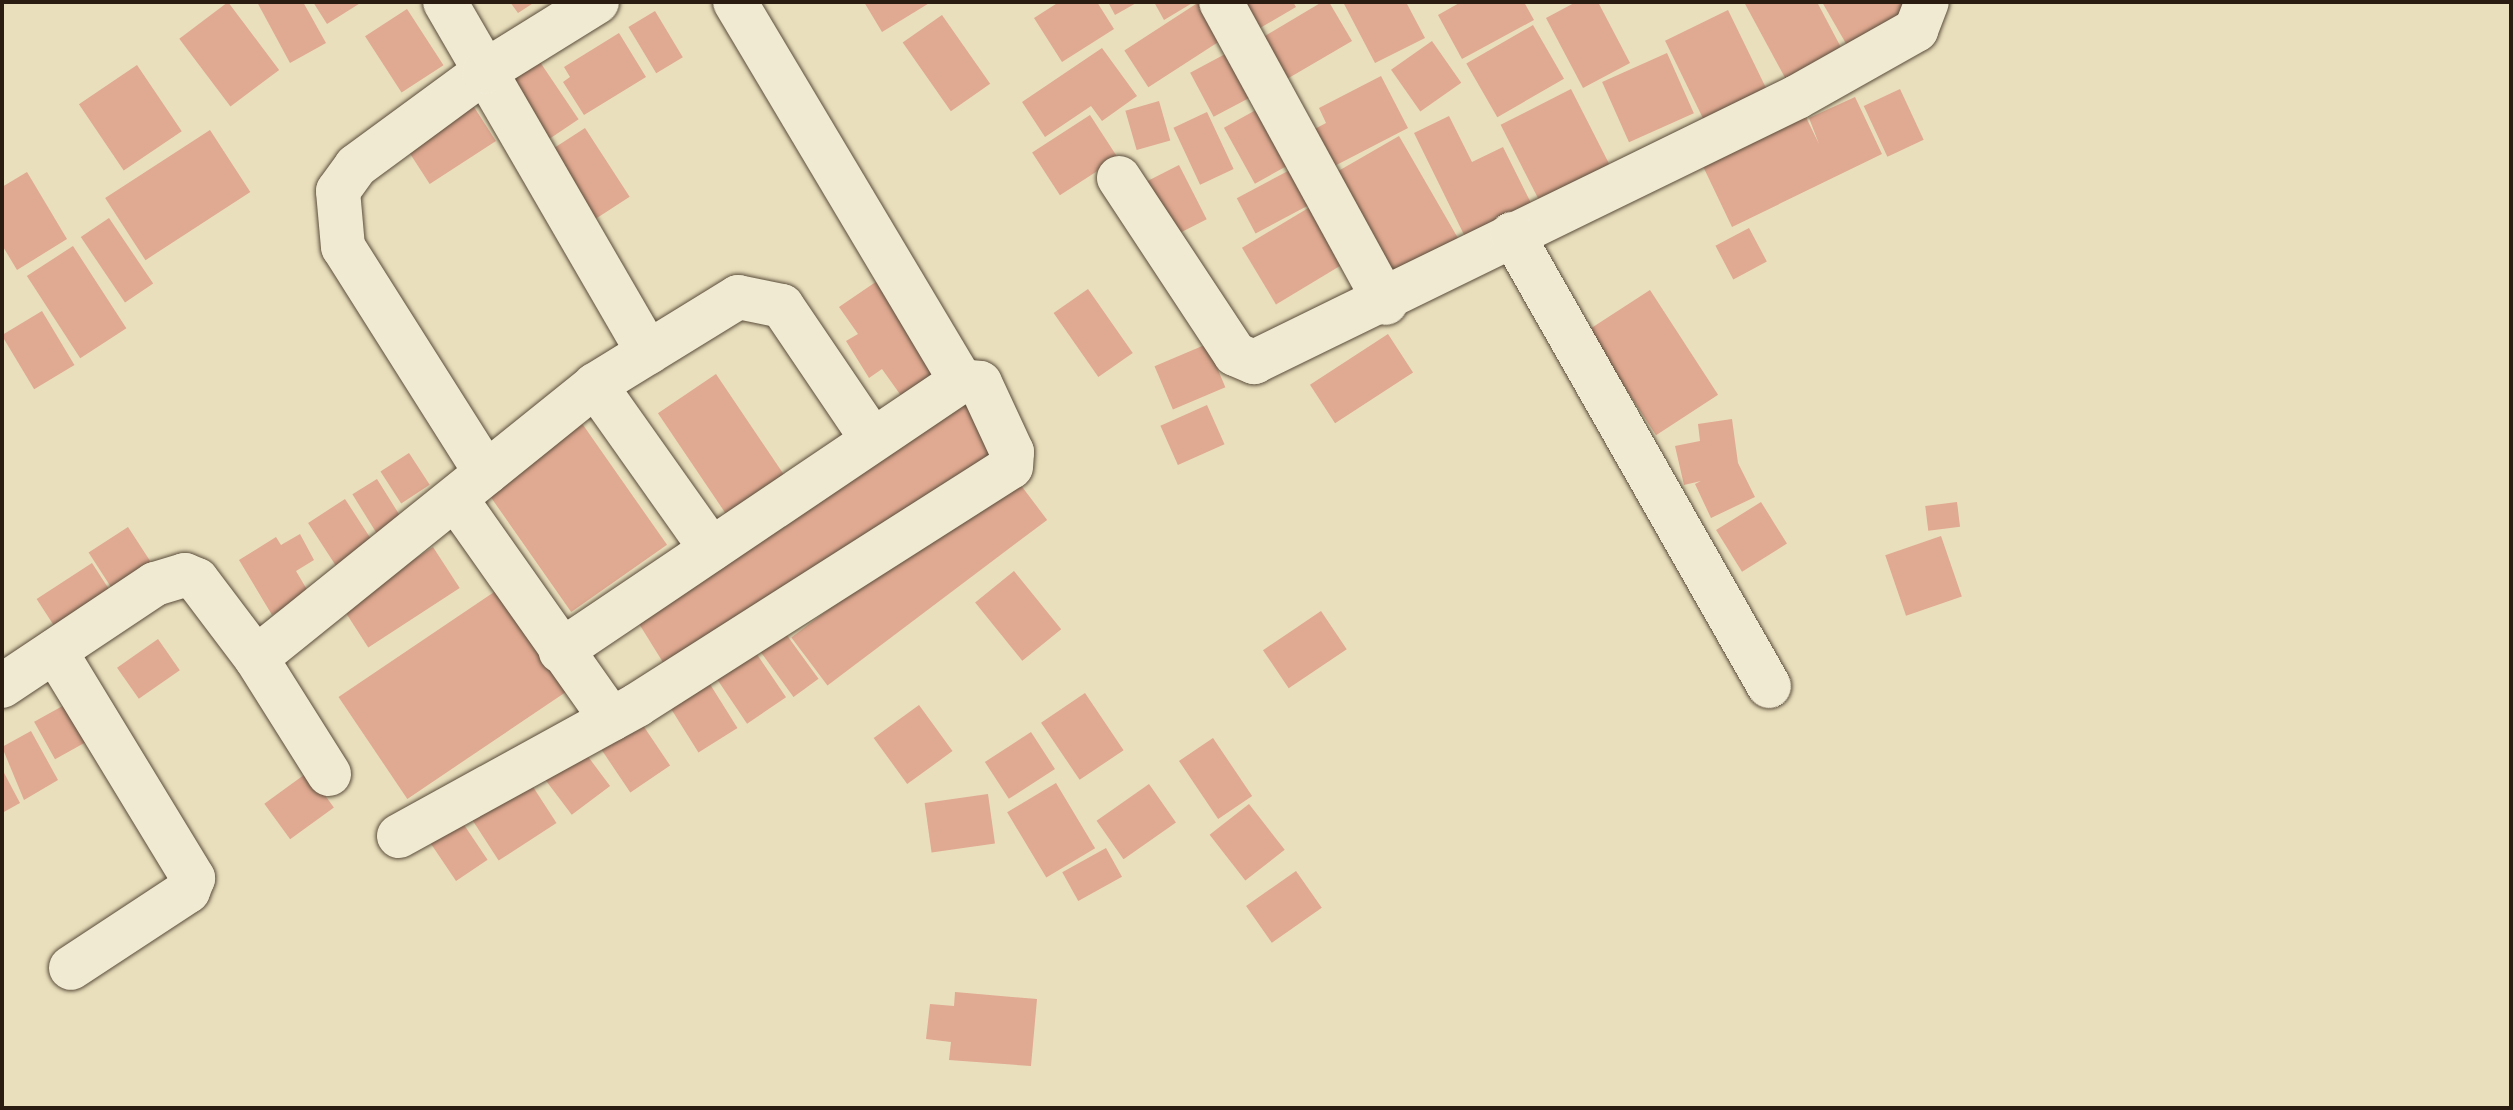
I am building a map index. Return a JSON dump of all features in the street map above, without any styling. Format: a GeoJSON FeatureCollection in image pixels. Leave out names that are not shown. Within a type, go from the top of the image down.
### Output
{"type":"FeatureCollection","features":[{"type":"Feature","properties":{"kind":"street"},"geometry":{"type":"LineString","coordinates":[[445,2],[648,352]]}},
{"type":"Feature","properties":{"kind":"street"},"geometry":{"type":"LineString","coordinates":[[597,2],[484,72],[356,166],[338,191],[335,212],[343,247],[561,651],[611,719]]}},
{"type":"Feature","properties":{"kind":"street"},"geometry":{"type":"LineString","coordinates":[[735,2],[961,381]]}},
{"type":"Feature","properties":{"kind":"street"},"geometry":{"type":"LineString","coordinates":[[1221,2],[1386,303]]}},
{"type":"Feature","properties":{"kind":"street"},"geometry":{"type":"LineString","coordinates":[[1119,178],[1246,363],[1386,303],[1512,234],[1864,60],[1916,30],[1927,2]]}},
{"type":"Feature","properties":{"kind":"street"},"geometry":{"type":"LineString","coordinates":[[1512,234],[1769,686]]}},
{"type":"Feature","properties":{"kind":"street"},"geometry":{"type":"LineString","coordinates":[[256,658],[595,385],[738,297],[770,298],[872,439]]}},
{"type":"Feature","properties":{"kind":"street"},"geometry":{"type":"LineString","coordinates":[[399,836],[611,719],[1011,467],[1012,452],[980,383],[961,381],[561,651]]}},
{"type":"Feature","properties":{"kind":"street"},"geometry":{"type":"LineString","coordinates":[[595,385],[711,549]]}},
{"type":"Feature","properties":{"kind":"street"},"geometry":{"type":"LineString","coordinates":[[2,686],[155,584],[185,575],[197,580],[256,658],[329,774]]}},
{"type":"Feature","properties":{"kind":"street"},"geometry":{"type":"LineString","coordinates":[[55,651],[193,878],[188,891],[71,968]]}},
{"type":"Feature","properties":{"kind":"building"},"geometry":{"type":"Polygon","coordinates":[[[228,2],[279,70],[230,107],[179,39],[228,2]]]}},
{"type":"Feature","properties":{"kind":"building"},"geometry":{"type":"Polygon","coordinates":[[[257,2],[303,2],[326,43],[290,63],[257,2]]]}},
{"type":"Feature","properties":{"kind":"building"},"geometry":{"type":"Polygon","coordinates":[[[313,2],[362,2],[327,24],[313,2]]]}},
{"type":"Feature","properties":{"kind":"building"},"geometry":{"type":"Polygon","coordinates":[[[510,2],[535,2],[518,13],[510,2]]]}},
{"type":"Feature","properties":{"kind":"building"},"geometry":{"type":"Polygon","coordinates":[[[864,2],[931,2],[882,32],[864,2]]]}},
{"type":"Feature","properties":{"kind":"building"},"geometry":{"type":"Polygon","coordinates":[[[1059,2],[1097,2],[1114,29],[1062,62],[1034,18],[1059,2]]]}},
{"type":"Feature","properties":{"kind":"building"},"geometry":{"type":"Polygon","coordinates":[[[1108,2],[1138,2],[1115,15],[1108,2]]]}},
{"type":"Feature","properties":{"kind":"building"},"geometry":{"type":"Polygon","coordinates":[[[1154,2],[1194,2],[1164,20],[1154,2]]]}},
{"type":"Feature","properties":{"kind":"building"},"geometry":{"type":"Polygon","coordinates":[[[1199,2],[1223,39],[1148,87],[1124,50],[1199,2]]]}},
{"type":"Feature","properties":{"kind":"building"},"geometry":{"type":"Polygon","coordinates":[[[1238,2],[1293,2],[1296,7],[1255,31],[1238,2]]]}},
{"type":"Feature","properties":{"kind":"building"},"geometry":{"type":"Polygon","coordinates":[[[1322,2],[1329,2],[1352,41],[1275,86],[1250,45],[1322,2]]]}},
{"type":"Feature","properties":{"kind":"building"},"geometry":{"type":"Polygon","coordinates":[[[1343,2],[1406,2],[1425,38],[1375,63],[1343,2]]]}},
{"type":"Feature","properties":{"kind":"building"},"geometry":{"type":"Polygon","coordinates":[[[1461,2],[1524,2],[1534,20],[1462,59],[1438,15],[1461,2]]]}},
{"type":"Feature","properties":{"kind":"building"},"geometry":{"type":"Polygon","coordinates":[[[1576,2],[1598,2],[1630,63],[1583,88],[1546,18],[1576,2]]]}},
{"type":"Feature","properties":{"kind":"building"},"geometry":{"type":"Polygon","coordinates":[[[1744,2],[1817,2],[1845,55],[1789,85],[1744,2]]]}},
{"type":"Feature","properties":{"kind":"building"},"geometry":{"type":"Polygon","coordinates":[[[1822,2],[1905,2],[1914,17],[1852,54],[1822,2]]]}},
{"type":"Feature","properties":{"kind":"building"},"geometry":{"type":"Polygon","coordinates":[[[407,9],[443,65],[402,92],[365,36],[407,9]]]}},
{"type":"Feature","properties":{"kind":"building"},"geometry":{"type":"Polygon","coordinates":[[[1728,10],[1773,102],[1710,132],[1665,41],[1728,10]]]}},
{"type":"Feature","properties":{"kind":"building"},"geometry":{"type":"Polygon","coordinates":[[[655,11],[683,57],[656,73],[628,27],[655,11]]]}},
{"type":"Feature","properties":{"kind":"building"},"geometry":{"type":"Polygon","coordinates":[[[942,15],[990,84],[951,111],[903,43],[942,15]]]}},
{"type":"Feature","properties":{"kind":"building"},"geometry":{"type":"Polygon","coordinates":[[[1533,25],[1564,79],[1497,117],[1466,64],[1533,25]]]}},
{"type":"Feature","properties":{"kind":"building"},"geometry":{"type":"Polygon","coordinates":[[[619,33],[646,77],[584,115],[563,82],[570,77],[564,67],[619,33]]]}},
{"type":"Feature","properties":{"kind":"building"},"geometry":{"type":"Polygon","coordinates":[[[1432,41],[1461,83],[1420,111],[1391,70],[1432,41]]]}},
{"type":"Feature","properties":{"kind":"building"},"geometry":{"type":"Polygon","coordinates":[[[1102,48],[1137,96],[1102,121],[1091,106],[1045,137],[1022,102],[1102,48]]]}},
{"type":"Feature","properties":{"kind":"building"},"geometry":{"type":"Polygon","coordinates":[[[1229,52],[1252,96],[1214,117],[1190,73],[1229,52]]]}},
{"type":"Feature","properties":{"kind":"building"},"geometry":{"type":"Polygon","coordinates":[[[1667,53],[1694,113],[1629,142],[1602,82],[1667,53]]]}},
{"type":"Feature","properties":{"kind":"building"},"geometry":{"type":"Polygon","coordinates":[[[540,62],[579,119],[546,141],[508,84],[540,62]]]}},
{"type":"Feature","properties":{"kind":"building"},"geometry":{"type":"Polygon","coordinates":[[[137,65],[182,131],[124,170],[79,104],[137,65]]]}},
{"type":"Feature","properties":{"kind":"building"},"geometry":{"type":"Polygon","coordinates":[[[1381,76],[1408,128],[1319,174],[1300,137],[1326,123],[1319,108],[1381,76]]]}},
{"type":"Feature","properties":{"kind":"building"},"geometry":{"type":"Polygon","coordinates":[[[1571,89],[1613,171],[1542,207],[1501,125],[1571,89]]]}},
{"type":"Feature","properties":{"kind":"building"},"geometry":{"type":"Polygon","coordinates":[[[1900,89],[1924,140],[1887,157],[1864,106],[1900,89]]]}},
{"type":"Feature","properties":{"kind":"building"},"geometry":{"type":"Polygon","coordinates":[[[1855,97],[1882,154],[1732,227],[1699,158],[1801,107],[1819,144],[1809,118],[1855,97]]]}},
{"type":"Feature","properties":{"kind":"building"},"geometry":{"type":"Polygon","coordinates":[[[1159,101],[1170,140],[1137,150],[1125,111],[1159,101]]]}},
{"type":"Feature","properties":{"kind":"building"},"geometry":{"type":"Polygon","coordinates":[[[1272,101],[1303,157],[1255,184],[1224,128],[1272,101]]]}},
{"type":"Feature","properties":{"kind":"building"},"geometry":{"type":"Polygon","coordinates":[[[472,104],[496,141],[430,184],[406,147],[472,104]]]}},
{"type":"Feature","properties":{"kind":"building"},"geometry":{"type":"Polygon","coordinates":[[[1207,112],[1234,169],[1200,185],[1173,128],[1207,112]]]}},
{"type":"Feature","properties":{"kind":"building"},"geometry":{"type":"Polygon","coordinates":[[[1090,115],[1118,158],[1060,195],[1032,153],[1090,115]]]}},
{"type":"Feature","properties":{"kind":"building"},"geometry":{"type":"Polygon","coordinates":[[[1449,116],[1472,162],[1503,147],[1536,213],[1470,247],[1414,133],[1449,116]]]}},
{"type":"Feature","properties":{"kind":"building"},"geometry":{"type":"Polygon","coordinates":[[[585,128],[630,197],[596,219],[551,150],[585,128]]]}},
{"type":"Feature","properties":{"kind":"building"},"geometry":{"type":"Polygon","coordinates":[[[210,130],[250,192],[145,260],[105,198],[210,130]]]}},
{"type":"Feature","properties":{"kind":"building"},"geometry":{"type":"Polygon","coordinates":[[[1399,136],[1460,243],[1387,285],[1325,178],[1399,136]]]}},
{"type":"Feature","properties":{"kind":"building"},"geometry":{"type":"Polygon","coordinates":[[[1303,163],[1322,198],[1256,234],[1237,198],[1303,163]]]}},
{"type":"Feature","properties":{"kind":"building"},"geometry":{"type":"Polygon","coordinates":[[[1179,165],[1207,219],[1173,237],[1145,182],[1179,165]]]}},
{"type":"Feature","properties":{"kind":"building"},"geometry":{"type":"Polygon","coordinates":[[[27,172],[67,239],[17,270],[2,245],[2,187],[27,172]]]}},
{"type":"Feature","properties":{"kind":"building"},"geometry":{"type":"Polygon","coordinates":[[[1320,201],[1354,258],[1276,304],[1242,248],[1320,201]]]}},
{"type":"Feature","properties":{"kind":"building"},"geometry":{"type":"Polygon","coordinates":[[[109,218],[153,283],[125,303],[81,237],[109,218]]]}},
{"type":"Feature","properties":{"kind":"building"},"geometry":{"type":"Polygon","coordinates":[[[1749,228],[1767,262],[1733,279],[1715,246],[1749,228]]]}},
{"type":"Feature","properties":{"kind":"building"},"geometry":{"type":"Polygon","coordinates":[[[73,246],[126,328],[80,358],[27,276],[73,246]]]}},
{"type":"Feature","properties":{"kind":"building"},"geometry":{"type":"Polygon","coordinates":[[[883,277],[946,366],[902,397],[882,369],[869,378],[846,341],[858,334],[839,307],[883,277]]]}},
{"type":"Feature","properties":{"kind":"building"},"geometry":{"type":"Polygon","coordinates":[[[1088,289],[1133,353],[1098,377],[1054,313],[1088,289]]]}},
{"type":"Feature","properties":{"kind":"building"},"geometry":{"type":"Polygon","coordinates":[[[1650,290],[1718,395],[1656,435],[1588,330],[1650,290]]]}},
{"type":"Feature","properties":{"kind":"building"},"geometry":{"type":"Polygon","coordinates":[[[42,311],[74,365],[34,389],[2,335],[42,311]]]}},
{"type":"Feature","properties":{"kind":"building"},"geometry":{"type":"Polygon","coordinates":[[[1388,334],[1413,373],[1335,423],[1310,385],[1388,334]]]}},
{"type":"Feature","properties":{"kind":"building"},"geometry":{"type":"Polygon","coordinates":[[[1207,344],[1225,387],[1173,410],[1155,366],[1207,344]]]}},
{"type":"Feature","properties":{"kind":"building"},"geometry":{"type":"Polygon","coordinates":[[[716,374],[788,480],[730,519],[658,413],[716,374]]]}},
{"type":"Feature","properties":{"kind":"building"},"geometry":{"type":"Polygon","coordinates":[[[965,402],[1005,466],[671,674],[631,611],[965,402]]]}},
{"type":"Feature","properties":{"kind":"building"},"geometry":{"type":"Polygon","coordinates":[[[1207,405],[1224,444],[1178,465],[1160,426],[1207,405]]]}},
{"type":"Feature","properties":{"kind":"building"},"geometry":{"type":"Polygon","coordinates":[[[1732,419],[1738,463],[1755,497],[1711,518],[1695,484],[1701,481],[1684,485],[1675,446],[1700,441],[1698,424],[1732,419]]]}},
{"type":"Feature","properties":{"kind":"building"},"geometry":{"type":"Polygon","coordinates":[[[581,422],[667,545],[571,612],[485,489],[581,422]]]}},
{"type":"Feature","properties":{"kind":"building"},"geometry":{"type":"Polygon","coordinates":[[[409,453],[430,485],[401,503],[380,472],[409,453]]]}},
{"type":"Feature","properties":{"kind":"building"},"geometry":{"type":"Polygon","coordinates":[[[1011,472],[1047,520],[827,685],[791,637],[1011,472]]]}},
{"type":"Feature","properties":{"kind":"building"},"geometry":{"type":"Polygon","coordinates":[[[377,479],[406,525],[381,540],[352,494],[377,479]]]}},
{"type":"Feature","properties":{"kind":"building"},"geometry":{"type":"Polygon","coordinates":[[[345,499],[374,544],[338,568],[308,523],[345,499]]]}},
{"type":"Feature","properties":{"kind":"building"},"geometry":{"type":"Polygon","coordinates":[[[1761,502],[1787,544],[1742,572],[1716,530],[1761,502]]]}},
{"type":"Feature","properties":{"kind":"building"},"geometry":{"type":"Polygon","coordinates":[[[1957,502],[1960,527],[1928,531],[1925,506],[1957,502]]]}},
{"type":"Feature","properties":{"kind":"building"},"geometry":{"type":"Polygon","coordinates":[[[128,527],[155,568],[115,594],[89,553],[128,527]]]}},
{"type":"Feature","properties":{"kind":"building"},"geometry":{"type":"Polygon","coordinates":[[[300,534],[314,560],[296,571],[309,593],[272,615],[239,560],[276,537],[281,545],[300,534]]]}},
{"type":"Feature","properties":{"kind":"building"},"geometry":{"type":"Polygon","coordinates":[[[1941,536],[1962,597],[1906,616],[1885,555],[1941,536]]]}},
{"type":"Feature","properties":{"kind":"building"},"geometry":{"type":"Polygon","coordinates":[[[433,547],[460,588],[368,647],[342,606],[433,547]]]}},
{"type":"Feature","properties":{"kind":"building"},"geometry":{"type":"Polygon","coordinates":[[[92,563],[118,603],[63,639],[37,599],[92,563]]]}},
{"type":"Feature","properties":{"kind":"building"},"geometry":{"type":"Polygon","coordinates":[[[1014,571],[1061,629],[1022,661],[975,602],[1014,571]]]}},
{"type":"Feature","properties":{"kind":"building"},"geometry":{"type":"Polygon","coordinates":[[[506,584],[575,686],[407,799],[339,697],[506,584]]]}},
{"type":"Feature","properties":{"kind":"building"},"geometry":{"type":"Polygon","coordinates":[[[1321,611],[1347,649],[1289,688],[1263,650],[1321,611]]]}},
{"type":"Feature","properties":{"kind":"building"},"geometry":{"type":"Polygon","coordinates":[[[778,623],[819,679],[793,697],[753,641],[778,623]]]}},
{"type":"Feature","properties":{"kind":"building"},"geometry":{"type":"Polygon","coordinates":[[[158,639],[180,670],[139,699],[117,668],[158,639]]]}},
{"type":"Feature","properties":{"kind":"building"},"geometry":{"type":"Polygon","coordinates":[[[748,641],[786,697],[747,724],[709,667],[748,641]]]}},
{"type":"Feature","properties":{"kind":"building"},"geometry":{"type":"Polygon","coordinates":[[[703,673],[737,728],[698,752],[664,697],[703,673]]]}},
{"type":"Feature","properties":{"kind":"building"},"geometry":{"type":"Polygon","coordinates":[[[1085,693],[1124,750],[1080,780],[1041,723],[1085,693]]]}},
{"type":"Feature","properties":{"kind":"building"},"geometry":{"type":"Polygon","coordinates":[[[77,698],[98,736],[55,759],[34,722],[77,698]]]}},
{"type":"Feature","properties":{"kind":"building"},"geometry":{"type":"Polygon","coordinates":[[[919,705],[953,751],[907,784],[874,738],[919,705]]]}},
{"type":"Feature","properties":{"kind":"building"},"geometry":{"type":"Polygon","coordinates":[[[636,715],[670,766],[630,792],[596,742],[636,715]]]}},
{"type":"Feature","properties":{"kind":"building"},"geometry":{"type":"Polygon","coordinates":[[[31,731],[58,780],[24,800],[2,747],[31,731]]]}},
{"type":"Feature","properties":{"kind":"building"},"geometry":{"type":"Polygon","coordinates":[[[1031,732],[1055,769],[1009,799],[985,762],[1031,732]]]}},
{"type":"Feature","properties":{"kind":"building"},"geometry":{"type":"Polygon","coordinates":[[[1213,738],[1252,796],[1218,819],[1179,761],[1213,738]]]}},
{"type":"Feature","properties":{"kind":"building"},"geometry":{"type":"Polygon","coordinates":[[[577,742],[610,786],[572,815],[539,771],[577,742]]]}},
{"type":"Feature","properties":{"kind":"building"},"geometry":{"type":"Polygon","coordinates":[[[2,769],[20,803],[2,813],[2,769]]]}},
{"type":"Feature","properties":{"kind":"building"},"geometry":{"type":"Polygon","coordinates":[[[308,772],[334,808],[290,839],[264,804],[308,772]]]}},
{"type":"Feature","properties":{"kind":"building"},"geometry":{"type":"Polygon","coordinates":[[[526,776],[556,823],[499,861],[468,814],[526,776]]]}},
{"type":"Feature","properties":{"kind":"building"},"geometry":{"type":"Polygon","coordinates":[[[1056,783],[1095,848],[1046,878],[1007,812],[1056,783]]]}},
{"type":"Feature","properties":{"kind":"building"},"geometry":{"type":"Polygon","coordinates":[[[1149,784],[1176,823],[1124,859],[1097,821],[1149,784]]]}},
{"type":"Feature","properties":{"kind":"building"},"geometry":{"type":"Polygon","coordinates":[[[988,794],[995,844],[932,852],[925,803],[988,794]]]}},
{"type":"Feature","properties":{"kind":"building"},"geometry":{"type":"Polygon","coordinates":[[[1249,804],[1285,850],[1245,880],[1210,835],[1249,804]]]}},
{"type":"Feature","properties":{"kind":"building"},"geometry":{"type":"Polygon","coordinates":[[[454,810],[488,860],[456,881],[422,831],[454,810]]]}},
{"type":"Feature","properties":{"kind":"building"},"geometry":{"type":"Polygon","coordinates":[[[1106,848],[1122,877],[1078,901],[1062,872],[1106,848]]]}},
{"type":"Feature","properties":{"kind":"building"},"geometry":{"type":"Polygon","coordinates":[[[1296,871],[1322,908],[1272,943],[1246,906],[1296,871]]]}},
{"type":"Feature","properties":{"kind":"building"},"geometry":{"type":"Polygon","coordinates":[[[955,992],[1037,999],[1031,1066],[949,1060],[951,1042],[926,1039],[930,1004],[954,1006],[955,992]]]}}]}
